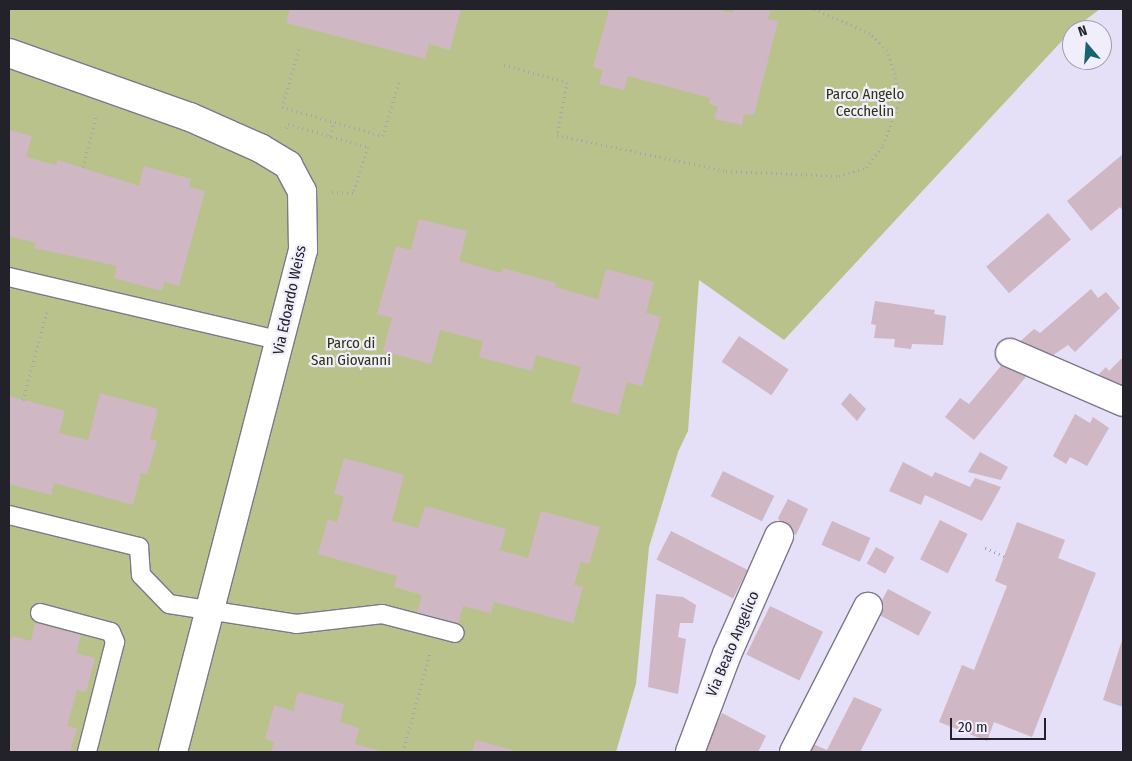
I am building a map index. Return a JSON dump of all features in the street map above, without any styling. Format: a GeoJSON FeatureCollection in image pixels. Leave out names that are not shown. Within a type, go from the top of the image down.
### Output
{"type":"FeatureCollection","features":[{"type":"Feature","properties":{"kind":"street","name":"Via Edoardo Weiss"},"geometry":{"type":"LineString","coordinates":[[13,62],[104,85],[190,117],[260,148],[288,165],[302,191],[303,250],[282,341],[173,752]]}},
{"type":"Feature","properties":{"kind":"street"},"geometry":{"type":"LineString","coordinates":[[1010,353],[1123,402]]}},
{"type":"Feature","properties":{"kind":"street","name":"Via Beato Angelico"},"geometry":{"type":"LineString","coordinates":[[690,752],[727,654],[779,536]]}},
{"type":"Feature","properties":{"kind":"street"},"geometry":{"type":"LineString","coordinates":[[794,752],[868,607]]}},
{"type":"Feature","properties":{"kind":"lane"},"geometry":{"type":"LineString","coordinates":[[9,277],[282,341]]}},
{"type":"Feature","properties":{"kind":"lane"},"geometry":{"type":"LineString","coordinates":[[9,515],[139,547],[141,575],[170,604],[210,612],[296,624],[382,614],[455,632]]}},
{"type":"Feature","properties":{"kind":"lane"},"geometry":{"type":"LineString","coordinates":[[40,613],[112,632],[115,642],[88,752]]}},
{"type":"Feature","properties":{"kind":"path"},"geometry":{"type":"LineString","coordinates":[[504,65],[567,82],[558,135],[726,171],[839,176],[866,167],[883,145],[899,103],[887,50],[870,33],[814,9]]}},
{"type":"Feature","properties":{"kind":"path"},"geometry":{"type":"LineString","coordinates":[[299,50],[282,107],[382,136],[400,78]]}},
{"type":"Feature","properties":{"kind":"path"},"geometry":{"type":"LineString","coordinates":[[83,167],[104,85]]}},
{"type":"Feature","properties":{"kind":"path"},"geometry":{"type":"LineString","coordinates":[[330,136],[334,122]]}},
{"type":"Feature","properties":{"kind":"path"},"geometry":{"type":"LineString","coordinates":[[288,124],[368,147],[353,193],[302,191]]}},
{"type":"Feature","properties":{"kind":"path"},"geometry":{"type":"LineString","coordinates":[[23,400],[46,316]]}},
{"type":"Feature","properties":{"kind":"path"},"geometry":{"type":"LineString","coordinates":[[985,548],[1004,556]]}},
{"type":"Feature","properties":{"kind":"path"},"geometry":{"type":"LineString","coordinates":[[403,752],[431,649]]}},
{"type":"Feature","properties":{"kind":"green space","name":"Parco di San Giovanni"},"geometry":{"type":"Polygon","coordinates":[[[9,9],[1100,9],[1085,20],[1062,20],[1062,41],[784,340],[699,280],[688,431],[678,452],[649,547],[636,684],[616,752],[9,752],[9,9]]]}},
{"type":"Feature","properties":{"kind":"building"},"geometry":{"type":"Polygon","coordinates":[[[290,9],[461,9],[450,50],[429,44],[425,59],[286,23],[290,9]]]}},
{"type":"Feature","properties":{"kind":"building"},"geometry":{"type":"Polygon","coordinates":[[[609,9],[717,9],[732,13],[734,9],[771,9],[768,19],[778,21],[754,115],[744,114],[742,125],[714,119],[718,107],[709,104],[710,98],[628,76],[624,90],[599,84],[603,70],[593,67],[609,9]]]}},
{"type":"Feature","properties":{"kind":"building"},"geometry":{"type":"Polygon","coordinates":[[[9,130],[32,136],[26,157],[56,165],[58,160],[139,186],[144,166],[191,179],[189,187],[205,191],[179,286],[164,282],[162,291],[114,278],[117,266],[34,248],[36,243],[9,236],[9,130]]]}},
{"type":"Feature","properties":{"kind":"building"},"geometry":{"type":"Polygon","coordinates":[[[1123,154],[1123,211],[1120,207],[1091,231],[1067,201],[1123,154]]]}},
{"type":"Feature","properties":{"kind":"building"},"geometry":{"type":"Polygon","coordinates":[[[1048,213],[1071,239],[1009,293],[986,267],[1048,213]]]}},
{"type":"Feature","properties":{"kind":"building"},"geometry":{"type":"Polygon","coordinates":[[[419,219],[467,231],[459,261],[501,273],[503,268],[556,283],[555,287],[598,299],[606,269],[654,282],[646,313],[661,317],[642,386],[627,382],[618,415],[571,402],[581,367],[536,355],[532,371],[479,357],[483,341],[440,330],[431,364],[383,351],[392,318],[377,314],[396,246],[411,250],[419,219]]]}},
{"type":"Feature","properties":{"kind":"building"},"geometry":{"type":"Polygon","coordinates":[[[1091,289],[1098,298],[1106,292],[1120,308],[1075,352],[1068,345],[1046,360],[1015,346],[1034,329],[1040,333],[1091,289]]]}},
{"type":"Feature","properties":{"kind":"building"},"geometry":{"type":"Polygon","coordinates":[[[875,301],[935,310],[934,314],[946,316],[943,345],[912,344],[911,349],[894,347],[895,339],[874,338],[876,325],[871,324],[875,301]]]}},
{"type":"Feature","properties":{"kind":"building"},"geometry":{"type":"Polygon","coordinates":[[[739,336],[789,370],[771,395],[722,362],[739,336]]]}},
{"type":"Feature","properties":{"kind":"building"},"geometry":{"type":"Polygon","coordinates":[[[1123,357],[1123,395],[1093,380],[1106,367],[1109,371],[1123,357]]]}},
{"type":"Feature","properties":{"kind":"building"},"geometry":{"type":"Polygon","coordinates":[[[1006,360],[1029,373],[974,440],[945,417],[960,398],[969,404],[1006,360]]]}},
{"type":"Feature","properties":{"kind":"building"},"geometry":{"type":"Polygon","coordinates":[[[100,393],[158,409],[150,439],[157,441],[147,475],[141,473],[133,505],[54,483],[51,495],[9,484],[9,396],[65,411],[59,433],[88,440],[100,393]]]}},
{"type":"Feature","properties":{"kind":"building"},"geometry":{"type":"Polygon","coordinates":[[[850,393],[866,409],[857,421],[841,404],[850,393]]]}},
{"type":"Feature","properties":{"kind":"building"},"geometry":{"type":"Polygon","coordinates":[[[1075,414],[1090,423],[1093,417],[1109,428],[1087,466],[1070,457],[1066,464],[1053,456],[1075,414]]]}},
{"type":"Feature","properties":{"kind":"building"},"geometry":{"type":"Polygon","coordinates":[[[980,452],[1008,467],[1001,480],[968,472],[980,452]]]}},
{"type":"Feature","properties":{"kind":"building"},"geometry":{"type":"Polygon","coordinates":[[[344,458],[404,475],[392,521],[418,528],[425,506],[506,529],[500,550],[528,558],[541,511],[600,527],[589,564],[581,562],[574,585],[583,587],[573,623],[494,602],[491,613],[463,606],[458,624],[417,613],[422,595],[394,587],[397,576],[318,554],[328,519],[337,522],[344,497],[334,494],[344,458]]]}},
{"type":"Feature","properties":{"kind":"building"},"geometry":{"type":"Polygon","coordinates":[[[903,462],[932,477],[935,472],[970,487],[975,478],[1001,487],[982,521],[925,495],[921,505],[889,491],[903,462]]]}},
{"type":"Feature","properties":{"kind":"building"},"geometry":{"type":"Polygon","coordinates":[[[723,471],[774,496],[762,521],[711,496],[723,471]]]}},
{"type":"Feature","properties":{"kind":"building"},"geometry":{"type":"Polygon","coordinates":[[[788,499],[808,509],[796,535],[783,529],[778,518],[788,499]]]}},
{"type":"Feature","properties":{"kind":"building"},"geometry":{"type":"Polygon","coordinates":[[[940,520],[968,534],[948,573],[920,559],[940,520]]]}},
{"type":"Feature","properties":{"kind":"building"},"geometry":{"type":"Polygon","coordinates":[[[832,521],[870,538],[860,562],[821,545],[832,521]]]}},
{"type":"Feature","properties":{"kind":"building"},"geometry":{"type":"Polygon","coordinates":[[[1017,522],[1065,540],[1058,558],[1096,573],[1032,737],[994,722],[987,741],[939,722],[962,665],[974,670],[1007,586],[995,581],[1017,522]]]}},
{"type":"Feature","properties":{"kind":"building"},"geometry":{"type":"Polygon","coordinates":[[[671,531],[748,570],[733,599],[656,560],[671,531]]]}},
{"type":"Feature","properties":{"kind":"building"},"geometry":{"type":"Polygon","coordinates":[[[876,547],[894,557],[885,574],[867,564],[876,547]]]}},
{"type":"Feature","properties":{"kind":"building"},"geometry":{"type":"Polygon","coordinates":[[[888,589],[931,612],[919,636],[875,613],[888,589]]]}},
{"type":"Feature","properties":{"kind":"building"},"geometry":{"type":"Polygon","coordinates":[[[656,594],[683,597],[696,605],[693,623],[680,623],[678,637],[686,639],[678,694],[648,687],[656,594]]]}},
{"type":"Feature","properties":{"kind":"building"},"geometry":{"type":"Polygon","coordinates":[[[770,606],[823,632],[799,680],[746,655],[770,606]]]}},
{"type":"Feature","properties":{"kind":"building"},"geometry":{"type":"Polygon","coordinates":[[[35,623],[81,635],[76,653],[95,658],[86,692],[77,690],[67,726],[77,728],[70,752],[9,752],[9,650],[12,636],[31,641],[35,623]]]}},
{"type":"Feature","properties":{"kind":"building"},"geometry":{"type":"Polygon","coordinates":[[[1123,637],[1123,707],[1103,700],[1123,637]]]}},
{"type":"Feature","properties":{"kind":"building"},"geometry":{"type":"Polygon","coordinates":[[[298,692],[344,704],[340,722],[359,728],[355,744],[384,752],[271,752],[274,742],[265,739],[274,705],[293,711],[298,692]]]}},
{"type":"Feature","properties":{"kind":"building"},"geometry":{"type":"Polygon","coordinates":[[[854,697],[882,709],[860,752],[804,752],[808,742],[827,750],[854,697]]]}},
{"type":"Feature","properties":{"kind":"building"},"geometry":{"type":"Polygon","coordinates":[[[722,713],[766,736],[758,752],[703,752],[722,713]]]}},
{"type":"Feature","properties":{"kind":"building"},"geometry":{"type":"Polygon","coordinates":[[[476,740],[520,752],[472,752],[476,740]]]}},
{"type":"Feature","properties":{"kind":"park label","name":"Parco Angelo Cecchelin"},"geometry":{"type":"Point","coordinates":[865,102]}}]}
